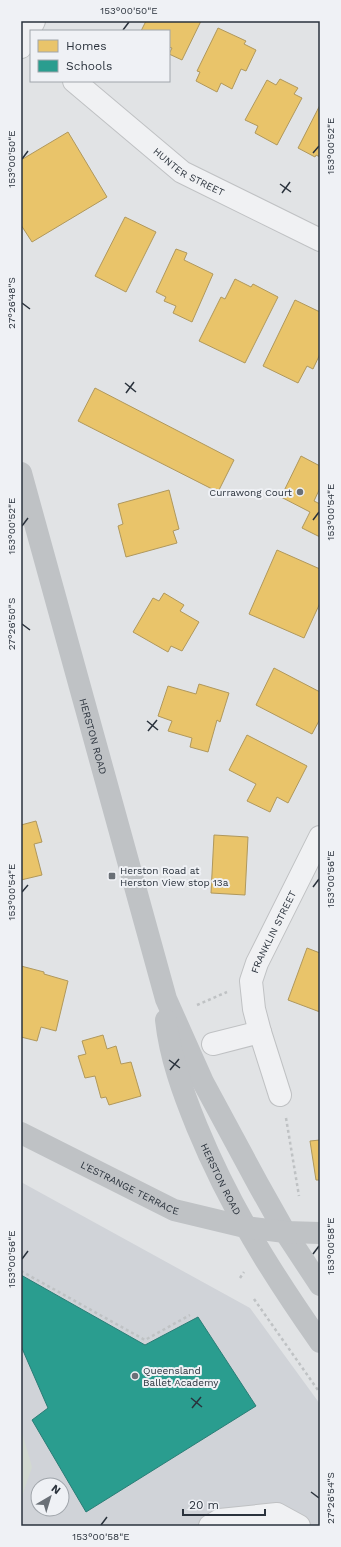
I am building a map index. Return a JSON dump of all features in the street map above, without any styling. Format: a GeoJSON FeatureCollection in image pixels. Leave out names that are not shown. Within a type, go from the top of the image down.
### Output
{"type":"FeatureCollection","features":[{"type":"Feature","properties":{"kind":"main road","name":"HERSTON ROAD"},"geometry":{"type":"LineString","coordinates":[[21,473],[166,999],[203,1082],[285,1232],[320,1285]]}},
{"type":"Feature","properties":{"kind":"main road","name":"HERSTON ROAD"},"geometry":{"type":"LineString","coordinates":[[166,999],[166,1019],[169,1041],[182,1086],[210,1158],[245,1227],[279,1284],[320,1342]]}},
{"type":"Feature","properties":{"kind":"main road","name":"L'ESTRANGE TERRACE"},"geometry":{"type":"LineString","coordinates":[[21,1133],[174,1210],[245,1227],[285,1232],[320,1232]]}},
{"type":"Feature","properties":{"kind":"street","name":"HUNTER STREET"},"geometry":{"type":"LineString","coordinates":[[75,82],[182,172],[320,240]]}},
{"type":"Feature","properties":{"kind":"street","name":"FRANKLIN STREET"},"geometry":{"type":"LineString","coordinates":[[280,1095],[260,1032],[252,990],[252,975],[320,837]]}},
{"type":"Feature","properties":{"kind":"street"},"geometry":{"type":"LineString","coordinates":[[213,1044],[260,1032]]}},
{"type":"Feature","properties":{"kind":"street"},"geometry":{"type":"LineString","coordinates":[[210,1526],[220,1520],[277,1514],[299,1526]]}},
{"type":"Feature","properties":{"kind":"path"},"geometry":{"type":"LineString","coordinates":[[194,1006],[230,991]]}},
{"type":"Feature","properties":{"kind":"path"},"geometry":{"type":"LineString","coordinates":[[280,1095],[283,1097],[300,1196]]}},
{"type":"Feature","properties":{"kind":"path"},"geometry":{"type":"LineString","coordinates":[[21,1271],[145,1340],[190,1315]]}},
{"type":"Feature","properties":{"kind":"path"},"geometry":{"type":"LineString","coordinates":[[254,1299],[320,1393]]}},
{"type":"Feature","properties":{"kind":"shaded area"},"geometry":{"type":"Polygon","coordinates":[[[21,1182],[250,1308],[320,1404],[320,1526],[21,1526],[21,1182]]]}},
{"type":"Feature","properties":{"kind":"shaded area"},"geometry":{"type":"Polygon","coordinates":[[[21,1429],[32,1467],[21,1499],[21,1429]]]}},
{"type":"Feature","properties":{"kind":"building: Homes"},"geometry":{"type":"Polygon","coordinates":[[[146,21],[201,21],[182,60],[170,54],[172,48],[170,47],[170,30],[142,30],[146,21]]]}},
{"type":"Feature","properties":{"kind":"building: Homes"},"geometry":{"type":"Polygon","coordinates":[[[218,28],[246,41],[244,44],[256,50],[246,71],[241,69],[232,89],[221,83],[217,92],[196,81],[200,72],[197,71],[218,28]]]}},
{"type":"Feature","properties":{"kind":"building: Homes"},"geometry":{"type":"Polygon","coordinates":[[[280,79],[298,88],[294,94],[302,98],[277,145],[255,133],[258,126],[245,120],[267,80],[276,85],[280,79]]]}},
{"type":"Feature","properties":{"kind":"building: Homes"},"geometry":{"type":"Polygon","coordinates":[[[320,105],[320,157],[316,155],[315,157],[298,148],[320,105]]]}},
{"type":"Feature","properties":{"kind":"building: Homes"},"geometry":{"type":"Polygon","coordinates":[[[68,132],[107,197],[32,242],[21,225],[21,160],[68,132]]]}},
{"type":"Feature","properties":{"kind":"building: Homes"},"geometry":{"type":"Polygon","coordinates":[[[125,217],[156,232],[126,292],[95,276],[125,217]]]}},
{"type":"Feature","properties":{"kind":"building: Homes"},"geometry":{"type":"Polygon","coordinates":[[[176,249],[187,253],[184,260],[213,274],[192,322],[173,313],[176,306],[164,301],[166,297],[156,292],[176,249]]]}},
{"type":"Feature","properties":{"kind":"building: Homes"},"geometry":{"type":"Polygon","coordinates":[[[235,279],[251,287],[253,284],[278,297],[245,363],[199,341],[221,297],[225,299],[235,279]]]}},
{"type":"Feature","properties":{"kind":"building: Homes"},"geometry":{"type":"Polygon","coordinates":[[[295,300],[320,312],[320,354],[313,369],[307,366],[298,383],[263,366],[295,300]]]}},
{"type":"Feature","properties":{"kind":"building: Homes"},"geometry":{"type":"Polygon","coordinates":[[[95,388],[234,460],[218,492],[78,421],[95,388]]]}},
{"type":"Feature","properties":{"kind":"building: Homes","name":"Currawong Court"},"geometry":{"type":"Polygon","coordinates":[[[301,456],[320,466],[320,488],[314,501],[320,504],[320,537],[302,528],[310,512],[281,497],[301,456]]]}},
{"type":"Feature","properties":{"kind":"building: Homes"},"geometry":{"type":"Polygon","coordinates":[[[169,490],[179,529],[173,531],[177,543],[126,557],[118,526],[123,524],[118,504],[169,490]]]}},
{"type":"Feature","properties":{"kind":"building: Homes"},"geometry":{"type":"Polygon","coordinates":[[[277,550],[320,569],[320,603],[304,638],[249,614],[277,550]]]}},
{"type":"Feature","properties":{"kind":"building: Homes"},"geometry":{"type":"Polygon","coordinates":[[[164,593],[184,605],[180,611],[199,622],[182,651],[171,646],[168,652],[133,632],[153,598],[159,601],[164,593]]]}},
{"type":"Feature","properties":{"kind":"building: Homes"},"geometry":{"type":"Polygon","coordinates":[[[274,668],[320,692],[320,719],[312,734],[256,705],[274,668]]]}},
{"type":"Feature","properties":{"kind":"building: Homes"},"geometry":{"type":"Polygon","coordinates":[[[199,684],[229,693],[220,722],[217,720],[208,752],[190,747],[192,738],[168,731],[172,721],[158,716],[168,686],[196,694],[199,684]]]}},
{"type":"Feature","properties":{"kind":"building: Homes"},"geometry":{"type":"Polygon","coordinates":[[[247,735],[307,766],[288,803],[277,797],[270,812],[247,801],[256,784],[229,770],[247,735]]]}},
{"type":"Feature","properties":{"kind":"building: Homes"},"geometry":{"type":"Polygon","coordinates":[[[36,821],[42,842],[34,844],[42,875],[21,880],[21,825],[36,821]]]}},
{"type":"Feature","properties":{"kind":"building: Homes"},"geometry":{"type":"Polygon","coordinates":[[[214,835],[248,837],[245,895],[211,893],[214,835]]]}},
{"type":"Feature","properties":{"kind":"building: Homes"},"geometry":{"type":"Polygon","coordinates":[[[307,948],[320,953],[320,1012],[288,1000],[307,948]]]}},
{"type":"Feature","properties":{"kind":"building: Homes"},"geometry":{"type":"Polygon","coordinates":[[[21,966],[44,972],[44,974],[68,981],[56,1031],[41,1027],[37,1041],[21,1037],[21,966]]]}},
{"type":"Feature","properties":{"kind":"building: Homes"},"geometry":{"type":"Polygon","coordinates":[[[103,1035],[107,1049],[116,1046],[121,1064],[131,1062],[141,1096],[109,1105],[106,1097],[101,1098],[95,1076],[85,1078],[78,1056],[86,1054],[82,1041],[103,1035]]]}},
{"type":"Feature","properties":{"kind":"building: Homes"},"geometry":{"type":"Polygon","coordinates":[[[320,1140],[320,1180],[316,1180],[310,1141],[320,1140]]]}},
{"type":"Feature","properties":{"kind":"building: Schools","name":"Queensland Ballet Academy"},"geometry":{"type":"Polygon","coordinates":[[[21,1275],[145,1345],[198,1317],[256,1406],[86,1512],[70,1485],[70,1477],[65,1477],[32,1420],[48,1408],[21,1346],[21,1275]]]}},
{"type":"Feature","properties":{"kind":"place","name":"Currawong Court"},"geometry":{"type":"Point","coordinates":[300,492]}},
{"type":"Feature","properties":{"kind":"place","name":"Herston Road at Herston View stop 13a"},"geometry":{"type":"Point","coordinates":[112,876]}},
{"type":"Feature","properties":{"kind":"place","name":"Queensland Ballet Academy"},"geometry":{"type":"Point","coordinates":[135,1376]}}]}
